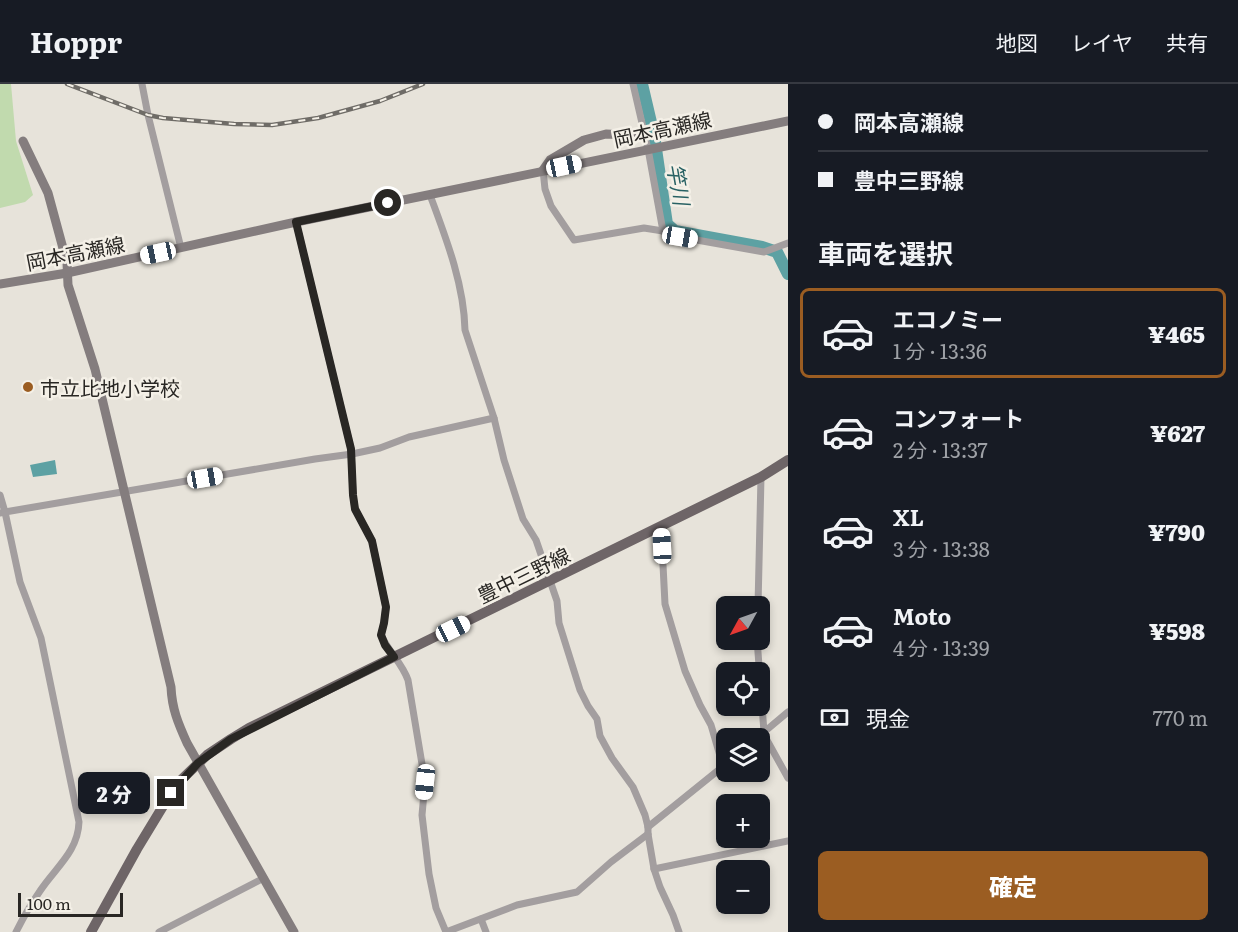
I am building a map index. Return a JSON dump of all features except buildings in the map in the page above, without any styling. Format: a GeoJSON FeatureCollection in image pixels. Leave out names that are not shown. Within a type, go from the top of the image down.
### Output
{"type":"FeatureCollection","features":[{"type":"Feature","properties":{"kind":"main road","name":"豊中三野線"},"geometry":{"type":"LineString","coordinates":[[91,932],[160,809],[198,763],[231,739],[249,728],[761,477],[788,460]]}},
{"type":"Feature","properties":{"kind":"street"},"geometry":{"type":"LineString","coordinates":[[142,84],[181,248]]}},
{"type":"Feature","properties":{"kind":"street"},"geometry":{"type":"LineString","coordinates":[[633,84],[646,136],[663,231]]}},
{"type":"Feature","properties":{"kind":"street","name":"岡本高瀬線"},"geometry":{"type":"LineString","coordinates":[[0,284],[66,273],[543,170],[788,121]]}},
{"type":"Feature","properties":{"kind":"street","name":"岡本高瀬線"},"geometry":{"type":"LineString","coordinates":[[543,170],[550,160],[584,140],[606,134],[646,136]]}},
{"type":"Feature","properties":{"kind":"street"},"geometry":{"type":"LineString","coordinates":[[23,141],[48,193],[67,263],[68,285],[95,369],[171,687],[175,716],[198,763],[294,932]]}},
{"type":"Feature","properties":{"kind":"street"},"geometry":{"type":"LineString","coordinates":[[543,170],[545,189],[551,206],[574,240],[644,228],[764,252],[788,243]]}},
{"type":"Feature","properties":{"kind":"street"},"geometry":{"type":"LineString","coordinates":[[430,195],[452,256],[465,315],[465,330],[494,418],[504,460],[523,519],[536,540],[557,601],[559,623],[580,690],[597,719],[600,736],[612,758],[633,787],[645,815],[654,869],[679,932]]}},
{"type":"Feature","properties":{"kind":"street"},"geometry":{"type":"LineString","coordinates":[[296,222],[352,454],[355,509],[372,541],[386,607],[381,635],[385,645],[405,670],[408,680],[425,782],[422,815],[429,873],[436,908],[446,932],[517,905],[577,892],[716,772]]}},
{"type":"Feature","properties":{"kind":"street"},"geometry":{"type":"LineString","coordinates":[[2,513],[352,454],[380,448],[409,437],[494,418]]}},
{"type":"Feature","properties":{"kind":"street"},"geometry":{"type":"LineString","coordinates":[[758,596],[761,477]]}},
{"type":"Feature","properties":{"kind":"street"},"geometry":{"type":"LineString","coordinates":[[0,495],[2,513],[20,582],[41,638],[79,822],[76,842],[40,891],[16,932]]}},
{"type":"Feature","properties":{"kind":"street"},"geometry":{"type":"LineString","coordinates":[[662,526],[665,604],[685,671],[716,740]]}},
{"type":"Feature","properties":{"kind":"street"},"geometry":{"type":"LineString","coordinates":[[758,650],[762,728]]}},
{"type":"Feature","properties":{"kind":"street"},"geometry":{"type":"LineString","coordinates":[[769,728],[788,712]]}},
{"type":"Feature","properties":{"kind":"street"},"geometry":{"type":"LineString","coordinates":[[770,748],[788,778]]}},
{"type":"Feature","properties":{"kind":"street"},"geometry":{"type":"LineString","coordinates":[[654,869],[788,841]]}},
{"type":"Feature","properties":{"kind":"street"},"geometry":{"type":"LineString","coordinates":[[159,932],[264,878]]}},
{"type":"Feature","properties":{"kind":"street"},"geometry":{"type":"LineString","coordinates":[[481,919],[486,932]]}},
{"type":"Feature","properties":{"kind":"green space"},"geometry":{"type":"Polygon","coordinates":[[[0,84],[11,84],[16,141],[33,195],[25,202],[0,208],[0,84]]]}},
{"type":"Feature","properties":{"kind":"water"},"geometry":{"type":"Polygon","coordinates":[[[55,460],[57,474],[33,477],[30,465],[55,460]]]}},
{"type":"Feature","properties":{"kind":"waterway","name":"竿川"},"geometry":{"type":"LineString","coordinates":[[642,84],[654,135],[667,224],[675,231],[762,247],[777,252],[788,274]]}},
{"type":"Feature","properties":{"kind":"railway"},"geometry":{"type":"LineString","coordinates":[[67,84],[148,115],[234,124],[272,125],[318,118],[380,101],[423,84]]}},
{"type":"Feature","properties":{"kind":"place","name":"市立比地小学校"},"geometry":{"type":"Point","coordinates":[28,387]}},
{"type":"Feature","properties":{"kind":"route"},"geometry":{"type":"LineString","coordinates":[[171,793],[207,755],[249,728],[394,657],[381,635],[386,607],[372,541],[355,509],[351,449],[296,222],[388,203]]}}]}
